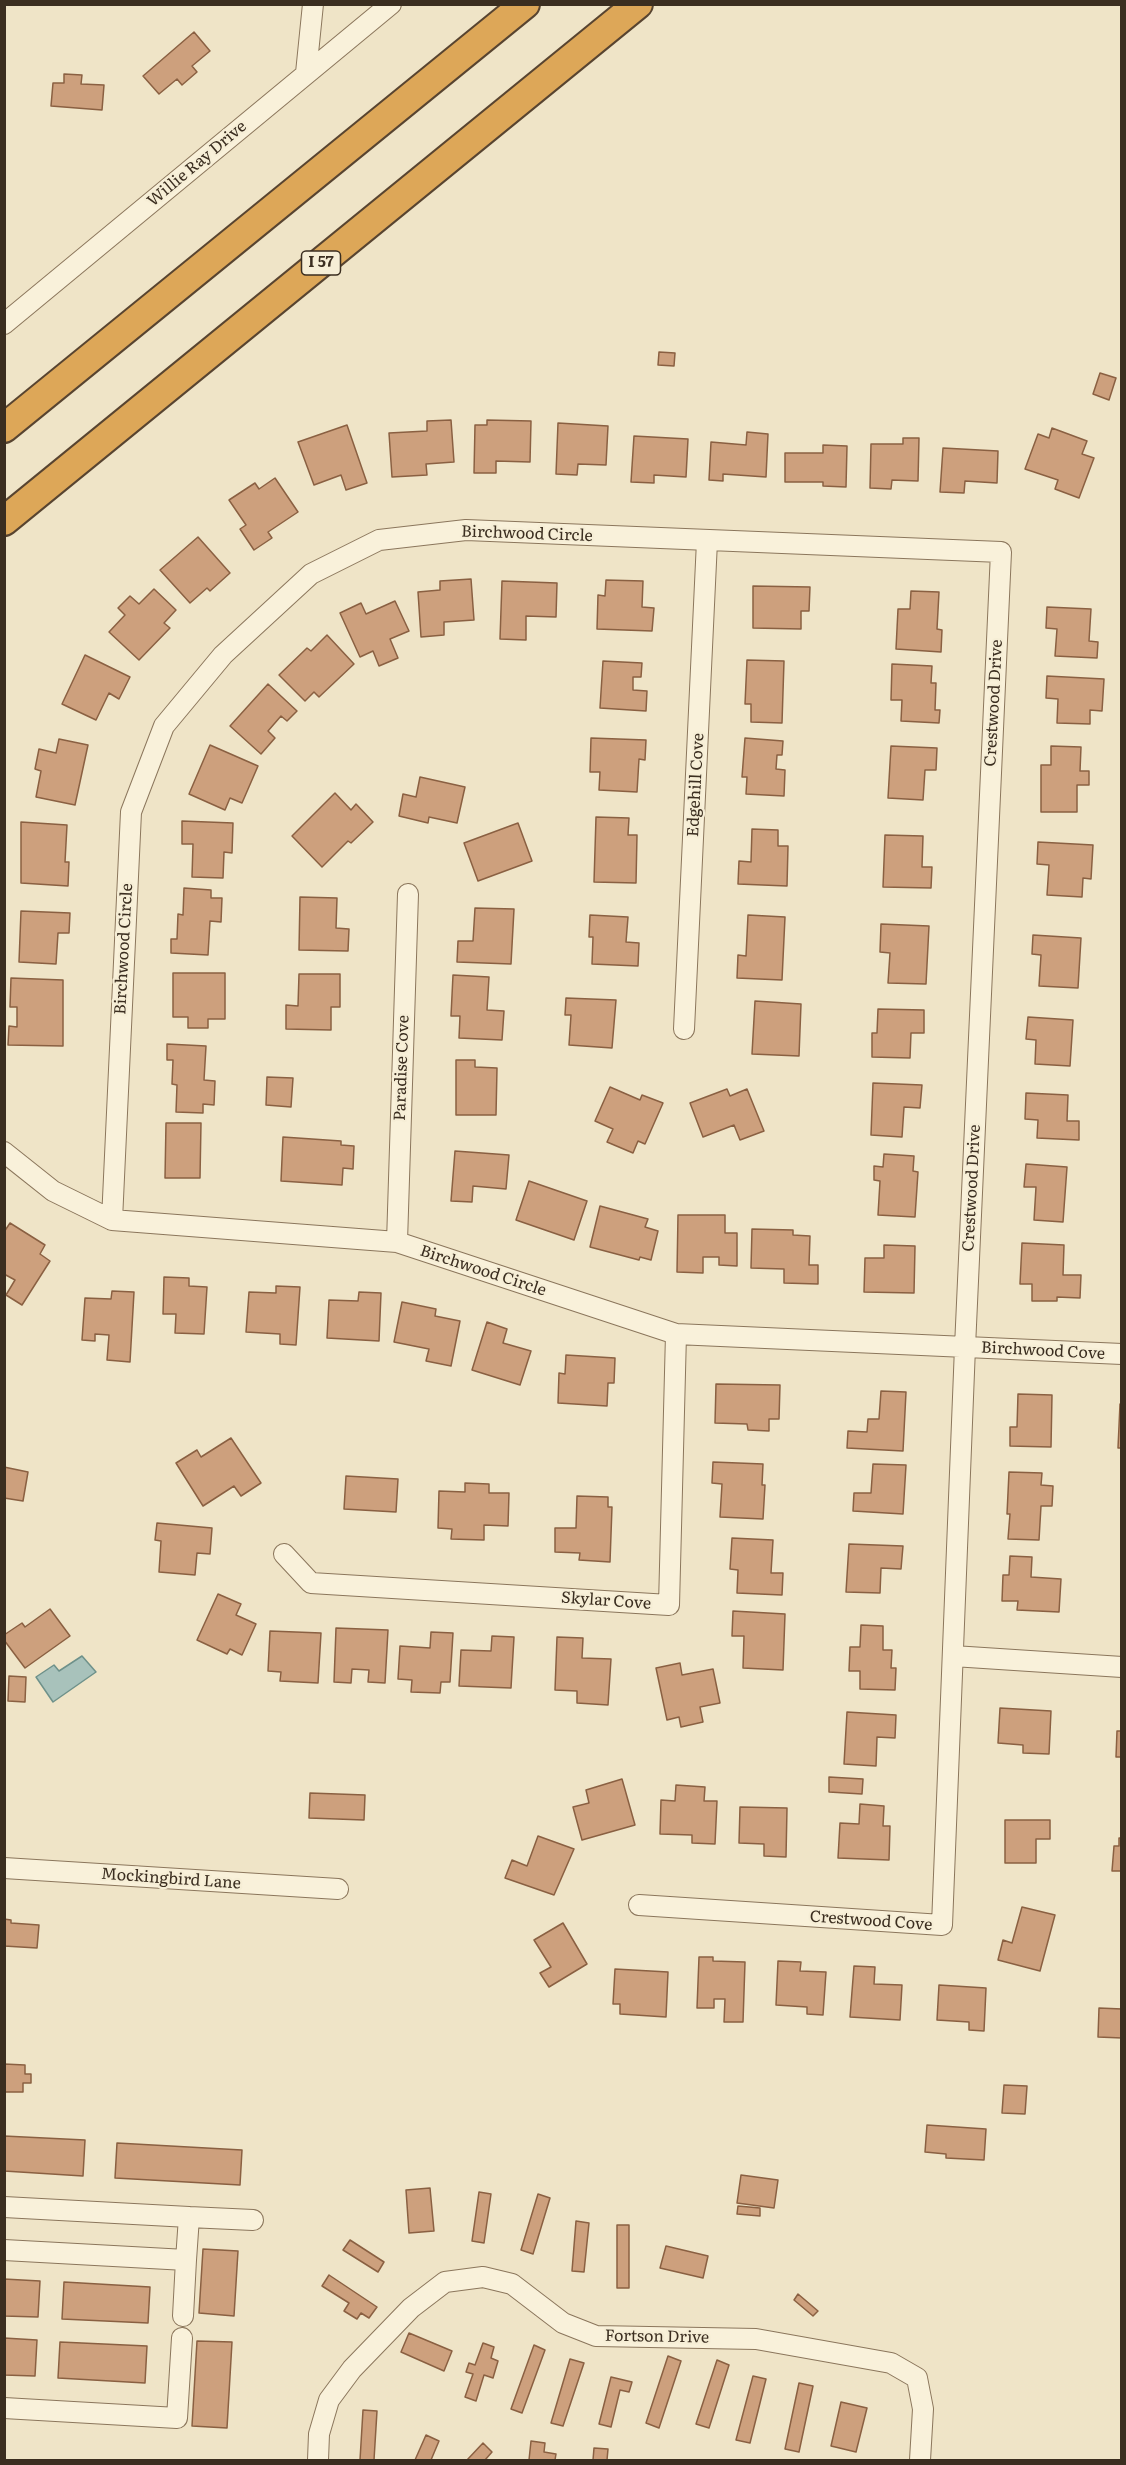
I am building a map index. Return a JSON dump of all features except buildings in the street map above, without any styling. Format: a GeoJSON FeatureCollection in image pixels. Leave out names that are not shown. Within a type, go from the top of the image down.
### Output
{"type":"FeatureCollection","features":[{"type":"Feature","properties":{"kind":"highway"},"geometry":{"type":"LineString","coordinates":[[4,428],[525,4]]}},
{"type":"Feature","properties":{"kind":"highway","name":"I 57"},"geometry":{"type":"LineString","coordinates":[[4,520],[639,4]]}},
{"type":"Feature","properties":{"kind":"street"},"geometry":{"type":"LineString","coordinates":[[306,74],[313,4]]}},
{"type":"Feature","properties":{"kind":"street","name":"Willie Ray Drive"},"geometry":{"type":"LineString","coordinates":[[4,324],[391,4]]}},
{"type":"Feature","properties":{"kind":"street","name":"Birchwood Circle"},"geometry":{"type":"LineString","coordinates":[[965,1347],[676,1334],[397,1242],[112,1220],[131,812],[164,726],[223,655],[311,574],[380,540],[466,530],[1001,552]]}},
{"type":"Feature","properties":{"kind":"street","name":"Edgehill Cove"},"geometry":{"type":"LineString","coordinates":[[684,1029],[707,541]]}},
{"type":"Feature","properties":{"kind":"street","name":"Crestwood Drive"},"geometry":{"type":"LineString","coordinates":[[954,1656],[965,1347],[1001,552]]}},
{"type":"Feature","properties":{"kind":"street","name":"Paradise Cove"},"geometry":{"type":"LineString","coordinates":[[397,1242],[408,894]]}},
{"type":"Feature","properties":{"kind":"street"},"geometry":{"type":"LineString","coordinates":[[4,1152],[53,1191],[112,1220]]}},
{"type":"Feature","properties":{"kind":"street","name":"Skylar Cove"},"geometry":{"type":"LineString","coordinates":[[284,1554],[311,1583],[669,1605],[676,1334]]}},
{"type":"Feature","properties":{"kind":"street","name":"Birchwood Cove"},"geometry":{"type":"LineString","coordinates":[[965,1347],[1122,1354]]}},
{"type":"Feature","properties":{"kind":"street"},"geometry":{"type":"LineString","coordinates":[[954,1656],[1122,1667]]}},
{"type":"Feature","properties":{"kind":"street","name":"Crestwood Cove"},"geometry":{"type":"LineString","coordinates":[[639,1905],[942,1925],[954,1656]]}},
{"type":"Feature","properties":{"kind":"street","name":"Mockingbird Lane"},"geometry":{"type":"LineString","coordinates":[[4,1868],[338,1889]]}},
{"type":"Feature","properties":{"kind":"street"},"geometry":{"type":"LineString","coordinates":[[4,2207],[253,2220]]}},
{"type":"Feature","properties":{"kind":"street"},"geometry":{"type":"LineString","coordinates":[[183,2316],[189,2217]]}},
{"type":"Feature","properties":{"kind":"street"},"geometry":{"type":"LineString","coordinates":[[4,2250],[186,2260]]}},
{"type":"Feature","properties":{"kind":"street","name":"Fortson Drive"},"geometry":{"type":"LineString","coordinates":[[318,2460],[319,2434],[329,2400],[352,2369],[411,2308],[445,2282],[483,2277],[512,2284],[563,2323],[596,2336],[756,2339],[891,2363],[916,2378],[923,2409],[920,2460]]}},
{"type":"Feature","properties":{"kind":"street"},"geometry":{"type":"LineString","coordinates":[[4,2408],[177,2418],[182,2338]]}},
{"type":"Feature","properties":{"kind":"water"},"geometry":{"type":"Polygon","coordinates":[[[82,1656],[96,1672],[53,1702],[36,1677],[54,1665],[59,1671],[82,1656]]]}}]}
